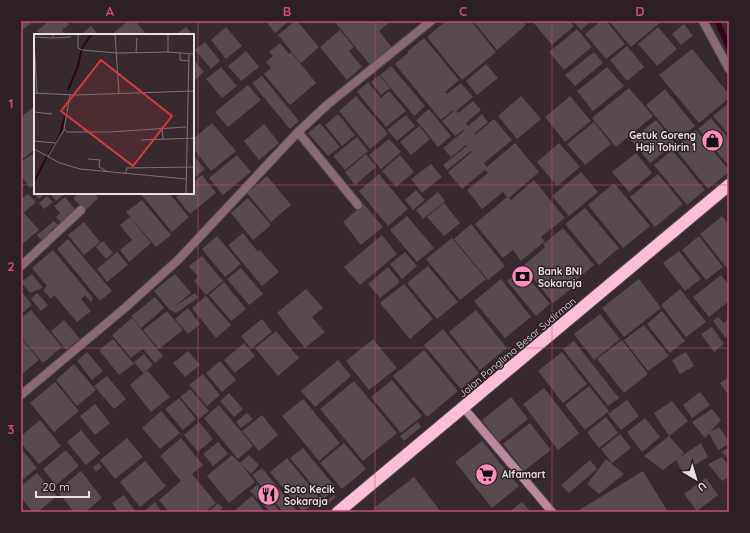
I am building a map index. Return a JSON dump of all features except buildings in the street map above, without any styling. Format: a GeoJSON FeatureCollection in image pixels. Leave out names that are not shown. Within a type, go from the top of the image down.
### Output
{"type":"FeatureCollection","features":[{"type":"Feature","properties":{"kind":"highway","name":"Jalan Panglima Besar Sudirman"},"geometry":{"type":"LineString","coordinates":[[338,512],[729,185]]}},
{"type":"Feature","properties":{"kind":"street"},"geometry":{"type":"LineString","coordinates":[[21,395],[126,308],[178,260],[298,132],[327,105],[431,21]]}},
{"type":"Feature","properties":{"kind":"street"},"geometry":{"type":"LineString","coordinates":[[703,21],[729,69]]}},
{"type":"Feature","properties":{"kind":"street"},"geometry":{"type":"LineString","coordinates":[[298,132],[358,205]]}},
{"type":"Feature","properties":{"kind":"street"},"geometry":{"type":"LineString","coordinates":[[21,266],[82,210]]}},
{"type":"Feature","properties":{"kind":"street"},"geometry":{"type":"LineString","coordinates":[[463,407],[552,512]]}},
{"type":"Feature","properties":{"kind":"waterway"},"geometry":{"type":"LineString","coordinates":[[717,21],[729,48]]}},
{"type":"Feature","properties":{"kind":"place","name":"Getuk Goreng Haji Tohirin 1"},"geometry":{"type":"Point","coordinates":[712,141]}},
{"type":"Feature","properties":{"kind":"place","name":"Bank BNI Sokaraja"},"geometry":{"type":"Point","coordinates":[523,277]}},
{"type":"Feature","properties":{"kind":"place","name":"Alfamart"},"geometry":{"type":"Point","coordinates":[487,474]}},
{"type":"Feature","properties":{"kind":"place","name":"Soto Kecik Sokaraja"},"geometry":{"type":"Point","coordinates":[268,495]}}]}
